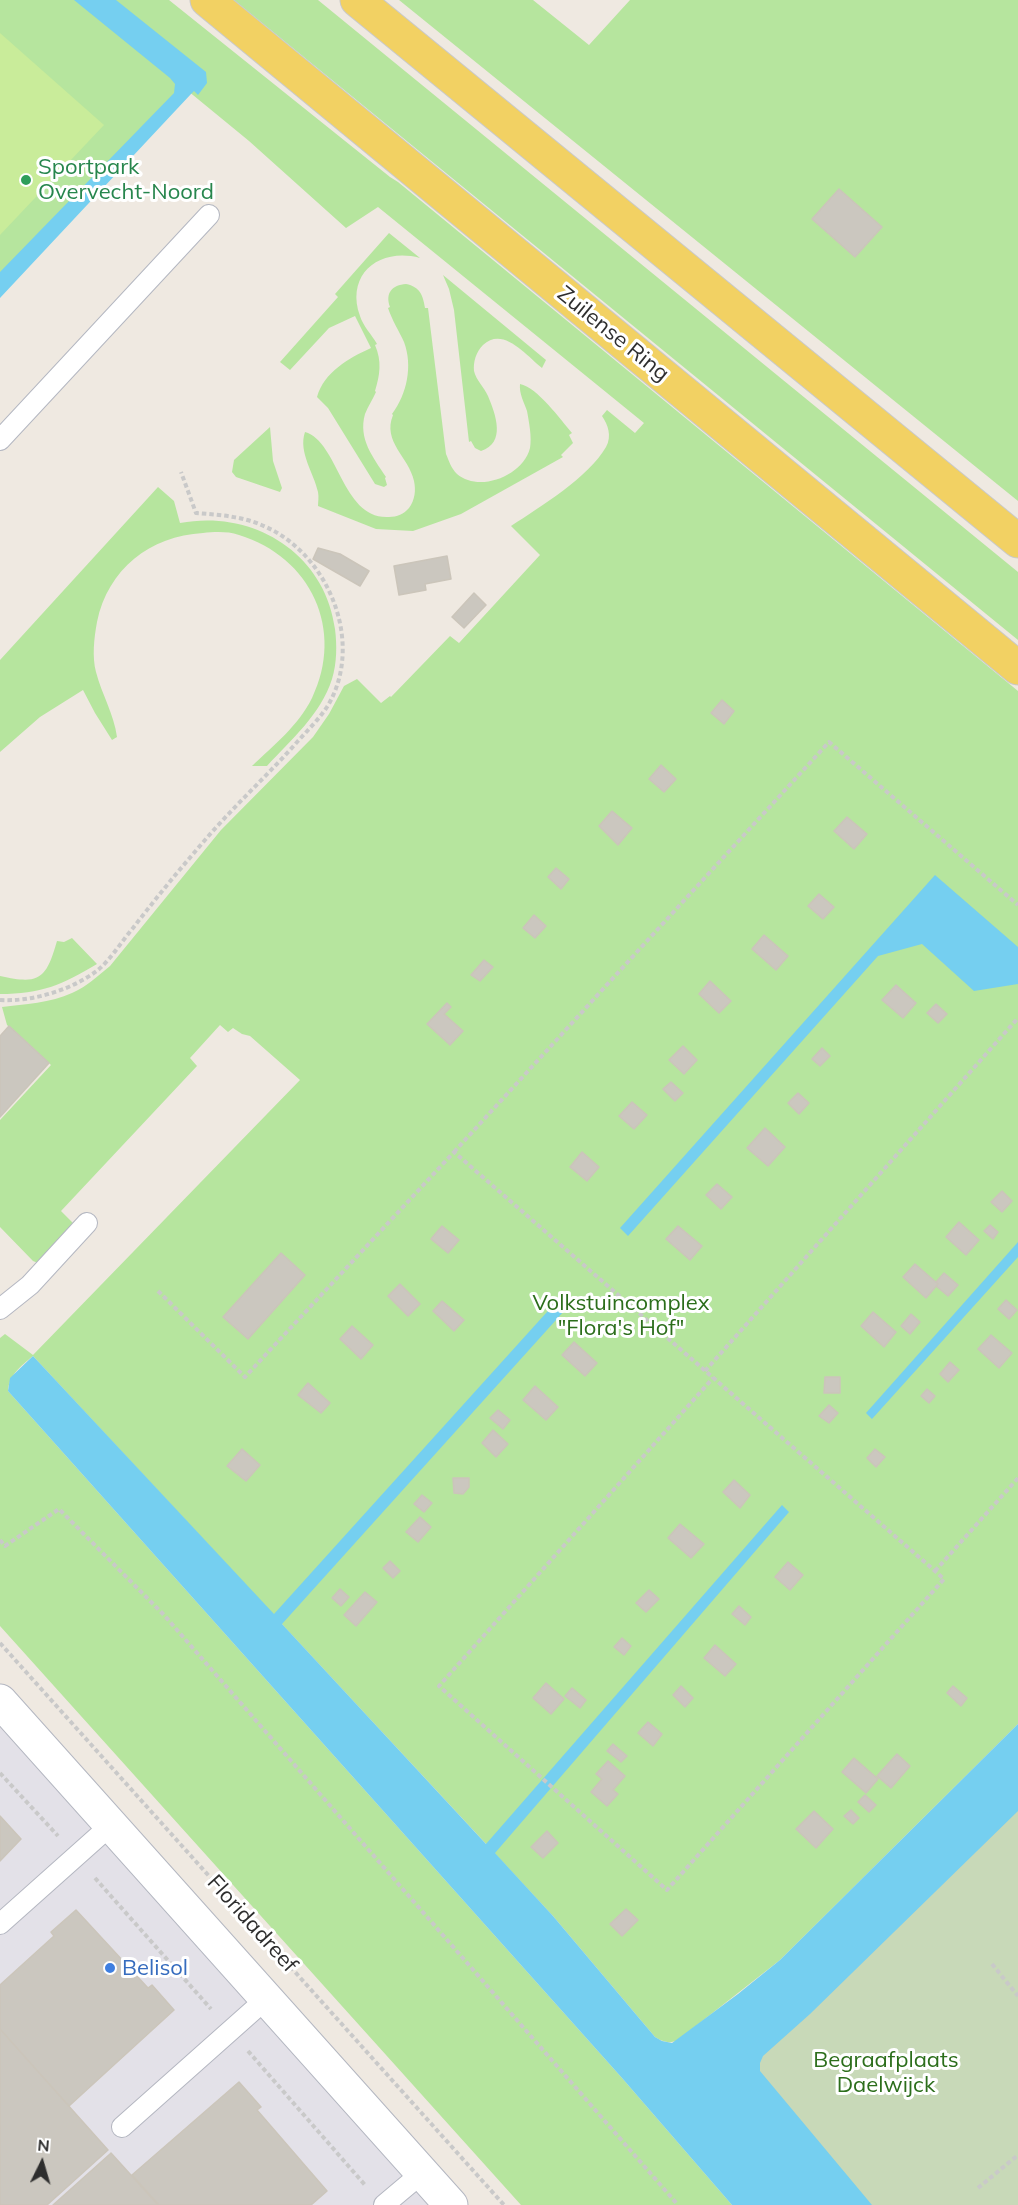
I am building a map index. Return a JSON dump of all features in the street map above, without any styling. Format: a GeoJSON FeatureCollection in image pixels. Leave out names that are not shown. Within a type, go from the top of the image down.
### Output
{"type":"FeatureCollection","features":[{"type":"Feature","properties":{"kind":"main road","name":"Zuilense Ring"},"geometry":{"type":"LineString","coordinates":[[207,0],[1018,668]]}},
{"type":"Feature","properties":{"kind":"main road"},"geometry":{"type":"LineString","coordinates":[[357,0],[1018,541]]}},
{"type":"Feature","properties":{"kind":"street","name":"Floridadreef"},"geometry":{"type":"LineString","coordinates":[[0,1701],[451,2205]]}},
{"type":"Feature","properties":{"kind":"lane"},"geometry":{"type":"LineString","coordinates":[[0,440],[209,215]]}},
{"type":"Feature","properties":{"kind":"lane"},"geometry":{"type":"LineString","coordinates":[[0,1309],[30,1285],[87,1223]]}},
{"type":"Feature","properties":{"kind":"lane"},"geometry":{"type":"LineString","coordinates":[[0,1924],[111,1825]]}},
{"type":"Feature","properties":{"kind":"lane"},"geometry":{"type":"LineString","coordinates":[[122,2127],[266,1999]]}},
{"type":"Feature","properties":{"kind":"lane"},"geometry":{"type":"LineString","coordinates":[[384,2205],[422,2173]]}},
{"type":"Feature","properties":{"kind":"path"},"geometry":{"type":"LineString","coordinates":[[0,1000],[34,997],[72,986],[99,969],[217,826],[315,723],[327,706],[340,679],[343,638],[337,610],[330,589],[301,549],[267,527],[240,517],[196,513],[181,472]]}},
{"type":"Feature","properties":{"kind":"path"},"geometry":{"type":"LineString","coordinates":[[158,1292],[245,1377],[829,742],[1018,905]]}},
{"type":"Feature","properties":{"kind":"path"},"geometry":{"type":"LineString","coordinates":[[705,1371],[1018,1018]]}},
{"type":"Feature","properties":{"kind":"path"},"geometry":{"type":"LineString","coordinates":[[454,1152],[944,1579],[667,1890],[439,1686],[713,1378]]}},
{"type":"Feature","properties":{"kind":"path"},"geometry":{"type":"LineString","coordinates":[[935,1571],[1018,1478]]}},
{"type":"Feature","properties":{"kind":"path"},"geometry":{"type":"LineString","coordinates":[[0,1540],[5,1546],[58,1509],[164,1615],[678,2205]]}},
{"type":"Feature","properties":{"kind":"path","name":"Floridadreef"},"geometry":{"type":"LineString","coordinates":[[0,1643],[504,2205]]}},
{"type":"Feature","properties":{"kind":"path"},"geometry":{"type":"LineString","coordinates":[[0,1773],[76,1856],[367,2188]]}},
{"type":"Feature","properties":{"kind":"path"},"geometry":{"type":"LineString","coordinates":[[992,1964],[1018,1996]]}},
{"type":"Feature","properties":{"kind":"path"},"geometry":{"type":"LineString","coordinates":[[978,2188],[1018,2155]]}},
{"type":"Feature","properties":{"kind":"shaded area"},"geometry":{"type":"Polygon","coordinates":[[[0,1689],[450,2205],[0,2205],[0,1689]]]}},
{"type":"Feature","properties":{"kind":"green space","name":"Volkstuincomplex \"Flora's Hof\""},"geometry":{"type":"Polygon","coordinates":[[[0,0],[169,0],[398,182],[1018,691],[1018,1724],[780,1960],[678,2040],[666,2042],[655,2037],[553,1916],[33,1356],[16,1371],[9,1385],[8,1391],[622,2078],[732,2205],[521,2205],[0,1626],[0,1338],[5,1334],[33,1355],[300,1080],[250,1036],[233,1028],[228,1032],[220,1025],[190,1058],[197,1066],[61,1211],[75,1225],[38,1263],[33,1261],[0,1227],[0,1120],[51,1065],[7,1025],[2,1007],[37,1003],[72,993],[92,981],[110,966],[221,830],[313,737],[344,686],[357,679],[381,703],[391,697],[450,636],[459,643],[540,555],[511,526],[563,491],[598,458],[609,439],[602,416],[607,410],[635,433],[644,423],[378,207],[346,228],[249,141],[182,86],[0,284],[0,0]]]}},
{"type":"Feature","properties":{"kind":"green space"},"geometry":{"type":"Polygon","coordinates":[[[234,0],[318,0],[1018,572],[1018,640],[234,0]]]}},
{"type":"Feature","properties":{"kind":"green space"},"geometry":{"type":"Polygon","coordinates":[[[399,0],[533,0],[589,45],[630,0],[1018,0],[1018,501],[399,0]]]}},
{"type":"Feature","properties":{"kind":"green space","name":"Sportpark Overvecht-Noord"},"geometry":{"type":"Polygon","coordinates":[[[0,33],[104,125],[0,235],[0,33]]]}},
{"type":"Feature","properties":{"kind":"green space"},"geometry":{"type":"Polygon","coordinates":[[[389,233],[420,258],[405,256],[379,260],[369,267],[357,288],[360,316],[377,344],[375,345],[379,362],[376,392],[363,423],[365,440],[386,477],[387,485],[384,487],[375,484],[328,408],[317,397],[320,388],[331,373],[354,356],[371,348],[355,316],[329,328],[290,370],[280,362],[338,297],[335,294],[389,233]]]}},
{"type":"Feature","properties":{"kind":"green space"},"geometry":{"type":"Polygon","coordinates":[[[443,275],[546,360],[542,368],[522,350],[506,340],[491,340],[483,345],[476,357],[474,371],[488,396],[497,428],[494,442],[481,451],[475,448],[471,441],[469,442],[454,310],[443,275]]]}},
{"type":"Feature","properties":{"kind":"green space"},"geometry":{"type":"Polygon","coordinates":[[[406,284],[418,289],[425,308],[428,308],[446,454],[457,474],[477,482],[488,482],[510,474],[526,458],[530,448],[530,434],[520,384],[534,391],[548,405],[572,433],[569,435],[573,443],[561,455],[563,457],[461,514],[413,531],[376,529],[318,506],[318,492],[307,462],[303,440],[305,432],[316,439],[326,450],[351,494],[373,515],[389,517],[400,515],[411,505],[415,495],[414,481],[391,433],[392,414],[405,389],[407,380],[407,351],[388,308],[390,307],[389,294],[393,288],[406,284]]]}},
{"type":"Feature","properties":{"kind":"green space"},"geometry":{"type":"Polygon","coordinates":[[[270,427],[273,461],[282,488],[280,492],[236,477],[232,472],[234,460],[270,427]]]}},
{"type":"Feature","properties":{"kind":"green space"},"geometry":{"type":"Polygon","coordinates":[[[158,487],[174,501],[180,523],[207,520],[234,523],[258,530],[281,542],[301,558],[317,578],[328,602],[336,641],[334,673],[321,704],[267,766],[252,766],[293,726],[312,698],[321,672],[325,647],[322,622],[315,599],[302,578],[285,560],[264,546],[230,533],[212,532],[184,536],[166,541],[134,559],[121,571],[103,603],[96,628],[94,660],[117,737],[112,740],[83,690],[40,717],[0,752],[0,660],[158,487]]]}},
{"type":"Feature","properties":{"kind":"green space"},"geometry":{"type":"Polygon","coordinates":[[[72,938],[97,964],[51,987],[15,994],[0,994],[0,976],[24,980],[39,976],[49,964],[57,941],[64,942],[72,938]]]}},
{"type":"Feature","properties":{"kind":"green space","name":"Begraafplaats Daelwijck"},"geometry":{"type":"Polygon","coordinates":[[[1018,1754],[1018,2205],[824,2205],[700,2071],[1018,1754]]]}},
{"type":"Feature","properties":{"kind":"water"},"geometry":{"type":"Polygon","coordinates":[[[74,0],[116,0],[206,72],[207,83],[198,95],[194,91],[191,94],[0,298],[0,272],[174,93],[175,84],[170,78],[74,0]]]}},
{"type":"Feature","properties":{"kind":"water"},"geometry":{"type":"Polygon","coordinates":[[[935,875],[1018,947],[1018,984],[974,991],[922,944],[878,956],[628,1236],[620,1228],[935,875]]]}},
{"type":"Feature","properties":{"kind":"water"},"geometry":{"type":"Polygon","coordinates":[[[1018,1242],[1018,1257],[872,1419],[866,1413],[1018,1242]]]}},
{"type":"Feature","properties":{"kind":"water"},"geometry":{"type":"Polygon","coordinates":[[[556,1302],[565,1310],[282,1624],[486,1844],[782,1505],[789,1512],[495,1853],[553,1916],[655,2037],[672,2043],[780,1960],[1018,1724],[1018,1811],[810,2014],[763,2056],[760,2063],[760,2071],[872,2205],[732,2205],[622,2078],[8,1391],[10,1378],[33,1356],[274,1614],[556,1302]]]}},
{"type":"Feature","properties":{"kind":"building"},"geometry":{"type":"Polygon","coordinates":[[[839,189],[882,227],[855,257],[812,219],[839,189]]]}},
{"type":"Feature","properties":{"kind":"building"},"geometry":{"type":"Polygon","coordinates":[[[318,548],[340,554],[369,571],[360,586],[313,559],[318,548]]]}},
{"type":"Feature","properties":{"kind":"building"},"geometry":{"type":"Polygon","coordinates":[[[447,556],[451,579],[425,584],[426,590],[399,595],[394,566],[447,556]]]}},
{"type":"Feature","properties":{"kind":"building"},"geometry":{"type":"Polygon","coordinates":[[[474,593],[486,605],[464,628],[452,617],[474,593]]]}},
{"type":"Feature","properties":{"kind":"building"},"geometry":{"type":"Polygon","coordinates":[[[722,700],[734,711],[724,724],[711,713],[722,700]]]}},
{"type":"Feature","properties":{"kind":"building"},"geometry":{"type":"Polygon","coordinates":[[[661,765],[676,779],[664,792],[649,779],[661,765]]]}},
{"type":"Feature","properties":{"kind":"building"},"geometry":{"type":"Polygon","coordinates":[[[612,811],[632,828],[618,845],[599,826],[612,811]]]}},
{"type":"Feature","properties":{"kind":"building"},"geometry":{"type":"Polygon","coordinates":[[[847,817],[867,834],[854,849],[834,831],[847,817]]]}},
{"type":"Feature","properties":{"kind":"building"},"geometry":{"type":"Polygon","coordinates":[[[556,868],[569,879],[561,889],[548,877],[556,868]]]}},
{"type":"Feature","properties":{"kind":"building"},"geometry":{"type":"Polygon","coordinates":[[[819,894],[834,907],[823,919],[808,906],[819,894]]]}},
{"type":"Feature","properties":{"kind":"building"},"geometry":{"type":"Polygon","coordinates":[[[534,915],[546,926],[535,938],[523,928],[534,915]]]}},
{"type":"Feature","properties":{"kind":"building"},"geometry":{"type":"Polygon","coordinates":[[[764,935],[788,956],[776,970],[752,949],[764,935]]]}},
{"type":"Feature","properties":{"kind":"building"},"geometry":{"type":"Polygon","coordinates":[[[484,960],[493,967],[480,981],[471,975],[484,960]]]}},
{"type":"Feature","properties":{"kind":"building"},"geometry":{"type":"Polygon","coordinates":[[[710,981],[731,1001],[719,1013],[699,994],[710,981]]]}},
{"type":"Feature","properties":{"kind":"building"},"geometry":{"type":"Polygon","coordinates":[[[896,985],[916,1003],[903,1018],[882,1000],[896,985]]]}},
{"type":"Feature","properties":{"kind":"building"},"geometry":{"type":"Polygon","coordinates":[[[447,1003],[451,1007],[444,1014],[463,1031],[450,1045],[427,1024],[447,1003]]]}},
{"type":"Feature","properties":{"kind":"building"},"geometry":{"type":"Polygon","coordinates":[[[936,1004],[947,1014],[938,1023],[927,1013],[936,1004]]]}},
{"type":"Feature","properties":{"kind":"building"},"geometry":{"type":"Polygon","coordinates":[[[9,1026],[49,1063],[0,1117],[0,1036],[9,1026]]]}},
{"type":"Feature","properties":{"kind":"building"},"geometry":{"type":"Polygon","coordinates":[[[683,1046],[697,1060],[684,1074],[669,1060],[683,1046]]]}},
{"type":"Feature","properties":{"kind":"building"},"geometry":{"type":"Polygon","coordinates":[[[822,1048],[830,1056],[820,1066],[812,1059],[822,1048]]]}},
{"type":"Feature","properties":{"kind":"building"},"geometry":{"type":"Polygon","coordinates":[[[671,1082],[683,1093],[675,1101],[663,1089],[671,1082]]]}},
{"type":"Feature","properties":{"kind":"building"},"geometry":{"type":"Polygon","coordinates":[[[798,1093],[809,1103],[799,1114],[788,1103],[798,1093]]]}},
{"type":"Feature","properties":{"kind":"building"},"geometry":{"type":"Polygon","coordinates":[[[632,1102],[647,1115],[634,1129],[619,1116],[632,1102]]]}},
{"type":"Feature","properties":{"kind":"building"},"geometry":{"type":"Polygon","coordinates":[[[765,1128],[785,1147],[768,1166],[747,1148],[765,1128]]]}},
{"type":"Feature","properties":{"kind":"building"},"geometry":{"type":"Polygon","coordinates":[[[582,1152],[599,1167],[587,1181],[570,1167],[582,1152]]]}},
{"type":"Feature","properties":{"kind":"building"},"geometry":{"type":"Polygon","coordinates":[[[717,1184],[732,1197],[721,1209],[706,1195],[717,1184]]]}},
{"type":"Feature","properties":{"kind":"building"},"geometry":{"type":"Polygon","coordinates":[[[1002,1191],[1012,1201],[1002,1212],[991,1202],[1002,1191]]]}},
{"type":"Feature","properties":{"kind":"building"},"geometry":{"type":"Polygon","coordinates":[[[959,1222],[979,1240],[966,1255],[946,1237],[959,1222]]]}},
{"type":"Feature","properties":{"kind":"building"},"geometry":{"type":"Polygon","coordinates":[[[990,1225],[998,1232],[993,1239],[984,1231],[990,1225]]]}},
{"type":"Feature","properties":{"kind":"building"},"geometry":{"type":"Polygon","coordinates":[[[442,1226],[459,1240],[448,1253],[431,1239],[442,1226]]]}},
{"type":"Feature","properties":{"kind":"building"},"geometry":{"type":"Polygon","coordinates":[[[678,1226],[702,1246],[690,1260],[666,1239],[678,1226]]]}},
{"type":"Feature","properties":{"kind":"building"},"geometry":{"type":"Polygon","coordinates":[[[281,1253],[305,1275],[248,1339],[223,1317],[281,1253]]]}},
{"type":"Feature","properties":{"kind":"building"},"geometry":{"type":"Polygon","coordinates":[[[915,1264],[938,1284],[926,1298],[903,1277],[915,1264]]]}},
{"type":"Feature","properties":{"kind":"building"},"geometry":{"type":"Polygon","coordinates":[[[944,1273],[958,1285],[948,1296],[936,1286],[938,1284],[936,1282],[944,1273]]]}},
{"type":"Feature","properties":{"kind":"building"},"geometry":{"type":"Polygon","coordinates":[[[400,1284],[420,1304],[408,1316],[388,1296],[400,1284]]]}},
{"type":"Feature","properties":{"kind":"building"},"geometry":{"type":"Polygon","coordinates":[[[1006,1300],[1017,1310],[1009,1319],[998,1309],[1006,1300]]]}},
{"type":"Feature","properties":{"kind":"building"},"geometry":{"type":"Polygon","coordinates":[[[442,1301],[464,1320],[454,1331],[433,1311],[442,1301]]]}},
{"type":"Feature","properties":{"kind":"building"},"geometry":{"type":"Polygon","coordinates":[[[873,1312],[896,1332],[884,1347],[861,1326],[873,1312]]]}},
{"type":"Feature","properties":{"kind":"building"},"geometry":{"type":"Polygon","coordinates":[[[911,1314],[920,1322],[910,1334],[901,1326],[911,1314]]]}},
{"type":"Feature","properties":{"kind":"building"},"geometry":{"type":"Polygon","coordinates":[[[352,1326],[373,1345],[361,1359],[340,1339],[352,1326]]]}},
{"type":"Feature","properties":{"kind":"building"},"geometry":{"type":"Polygon","coordinates":[[[991,1335],[1012,1353],[999,1368],[978,1349],[991,1335]]]}},
{"type":"Feature","properties":{"kind":"building"},"geometry":{"type":"Polygon","coordinates":[[[574,1342],[597,1363],[585,1376],[562,1355],[574,1342]]]}},
{"type":"Feature","properties":{"kind":"building"},"geometry":{"type":"Polygon","coordinates":[[[950,1362],[959,1370],[948,1382],[940,1374],[950,1362]]]}},
{"type":"Feature","properties":{"kind":"building"},"geometry":{"type":"Polygon","coordinates":[[[825,1377],[840,1377],[840,1393],[824,1393],[825,1377]]]}},
{"type":"Feature","properties":{"kind":"building"},"geometry":{"type":"Polygon","coordinates":[[[308,1383],[330,1403],[321,1413],[298,1395],[308,1383]]]}},
{"type":"Feature","properties":{"kind":"building"},"geometry":{"type":"Polygon","coordinates":[[[535,1386],[558,1407],[546,1420],[523,1400],[535,1386]]]}},
{"type":"Feature","properties":{"kind":"building"},"geometry":{"type":"Polygon","coordinates":[[[927,1389],[935,1396],[929,1403],[921,1396],[927,1389]]]}},
{"type":"Feature","properties":{"kind":"building"},"geometry":{"type":"Polygon","coordinates":[[[829,1405],[838,1413],[829,1423],[819,1416],[829,1405]]]}},
{"type":"Feature","properties":{"kind":"building"},"geometry":{"type":"Polygon","coordinates":[[[498,1410],[510,1420],[503,1429],[490,1418],[498,1410]]]}},
{"type":"Feature","properties":{"kind":"building"},"geometry":{"type":"Polygon","coordinates":[[[493,1430],[508,1444],[496,1457],[482,1443],[493,1430]]]}},
{"type":"Feature","properties":{"kind":"building"},"geometry":{"type":"Polygon","coordinates":[[[242,1449],[260,1465],[246,1481],[227,1466],[242,1449]]]}},
{"type":"Feature","properties":{"kind":"building"},"geometry":{"type":"Polygon","coordinates":[[[875,1449],[885,1457],[876,1467],[867,1458],[875,1449]]]}},
{"type":"Feature","properties":{"kind":"building"},"geometry":{"type":"Polygon","coordinates":[[[453,1478],[469,1478],[469,1487],[463,1494],[454,1493],[453,1478]]]}},
{"type":"Feature","properties":{"kind":"building"},"geometry":{"type":"Polygon","coordinates":[[[734,1480],[750,1495],[740,1508],[723,1492],[734,1480]]]}},
{"type":"Feature","properties":{"kind":"building"},"geometry":{"type":"Polygon","coordinates":[[[422,1495],[432,1503],[424,1512],[414,1504],[422,1495]]]}},
{"type":"Feature","properties":{"kind":"building"},"geometry":{"type":"Polygon","coordinates":[[[420,1517],[431,1527],[418,1542],[406,1532],[420,1517]]]}},
{"type":"Feature","properties":{"kind":"building"},"geometry":{"type":"Polygon","coordinates":[[[680,1524],[704,1544],[691,1558],[668,1538],[680,1524]]]}},
{"type":"Feature","properties":{"kind":"building"},"geometry":{"type":"Polygon","coordinates":[[[390,1561],[400,1571],[393,1578],[383,1568],[390,1561]]]}},
{"type":"Feature","properties":{"kind":"building"},"geometry":{"type":"Polygon","coordinates":[[[788,1562],[803,1575],[790,1590],[775,1577],[788,1562]]]}},
{"type":"Feature","properties":{"kind":"building"},"geometry":{"type":"Polygon","coordinates":[[[340,1589],[349,1597],[341,1606],[332,1598],[340,1589]]]}},
{"type":"Feature","properties":{"kind":"building"},"geometry":{"type":"Polygon","coordinates":[[[649,1590],[659,1599],[646,1612],[636,1603],[649,1590]]]}},
{"type":"Feature","properties":{"kind":"building"},"geometry":{"type":"Polygon","coordinates":[[[365,1592],[377,1602],[356,1626],[344,1615],[365,1592]]]}},
{"type":"Feature","properties":{"kind":"building"},"geometry":{"type":"Polygon","coordinates":[[[739,1606],[751,1617],[745,1625],[732,1614],[739,1606]]]}},
{"type":"Feature","properties":{"kind":"building"},"geometry":{"type":"Polygon","coordinates":[[[622,1638],[631,1646],[624,1655],[614,1647],[622,1638]]]}},
{"type":"Feature","properties":{"kind":"building"},"geometry":{"type":"Polygon","coordinates":[[[715,1645],[736,1664],[725,1676],[704,1658],[715,1645]]]}},
{"type":"Feature","properties":{"kind":"building"},"geometry":{"type":"Polygon","coordinates":[[[546,1683],[564,1699],[551,1714],[533,1698],[546,1683]]]}},
{"type":"Feature","properties":{"kind":"building"},"geometry":{"type":"Polygon","coordinates":[[[681,1686],[693,1698],[685,1707],[673,1695],[681,1686]]]}},
{"type":"Feature","properties":{"kind":"building"},"geometry":{"type":"Polygon","coordinates":[[[953,1686],[967,1698],[961,1706],[947,1693],[953,1686]]]}},
{"type":"Feature","properties":{"kind":"building"},"geometry":{"type":"Polygon","coordinates":[[[572,1688],[586,1700],[580,1708],[565,1696],[572,1688]]]}},
{"type":"Feature","properties":{"kind":"building"},"geometry":{"type":"Polygon","coordinates":[[[648,1722],[662,1734],[653,1746],[638,1733],[648,1722]]]}},
{"type":"Feature","properties":{"kind":"building"},"geometry":{"type":"Polygon","coordinates":[[[613,1744],[627,1756],[621,1762],[607,1751],[613,1744]]]}},
{"type":"Feature","properties":{"kind":"building"},"geometry":{"type":"Polygon","coordinates":[[[897,1754],[910,1766],[891,1788],[877,1776],[897,1754]]]}},
{"type":"Feature","properties":{"kind":"building"},"geometry":{"type":"Polygon","coordinates":[[[854,1758],[878,1779],[866,1793],[842,1772],[854,1758]]]}},
{"type":"Feature","properties":{"kind":"building"},"geometry":{"type":"Polygon","coordinates":[[[608,1761],[625,1776],[613,1790],[618,1794],[607,1806],[591,1792],[602,1779],[596,1774],[608,1761]]]}},
{"type":"Feature","properties":{"kind":"building"},"geometry":{"type":"Polygon","coordinates":[[[865,1795],[876,1805],[869,1812],[858,1802],[865,1795]]]}},
{"type":"Feature","properties":{"kind":"building"},"geometry":{"type":"Polygon","coordinates":[[[851,1810],[859,1818],[853,1824],[844,1816],[851,1810]]]}},
{"type":"Feature","properties":{"kind":"building"},"geometry":{"type":"Polygon","coordinates":[[[814,1811],[833,1829],[816,1848],[796,1829],[814,1811]]]}},
{"type":"Feature","properties":{"kind":"building"},"geometry":{"type":"Polygon","coordinates":[[[0,1816],[21,1839],[0,1861],[0,1816]]]}},
{"type":"Feature","properties":{"kind":"building"},"geometry":{"type":"Polygon","coordinates":[[[547,1831],[558,1843],[543,1858],[531,1847],[547,1831]]]}},
{"type":"Feature","properties":{"kind":"building"},"geometry":{"type":"Polygon","coordinates":[[[626,1909],[638,1920],[622,1936],[610,1924],[626,1909]]]}},
{"type":"Feature","properties":{"kind":"building"},"geometry":{"type":"Polygon","coordinates":[[[76,1910],[148,1988],[152,1985],[174,2010],[69,2106],[0,2029],[0,1985],[54,1936],[51,1932],[76,1910]]]}},
{"type":"Feature","properties":{"kind":"building"},"geometry":{"type":"Polygon","coordinates":[[[0,2029],[108,2150],[47,2205],[0,2205],[0,2029]]]}},
{"type":"Feature","properties":{"kind":"building"},"geometry":{"type":"Polygon","coordinates":[[[239,2082],[261,2107],[257,2110],[327,2191],[311,2205],[159,2205],[132,2175],[239,2082]]]}},
{"type":"Feature","properties":{"kind":"building"},"geometry":{"type":"Polygon","coordinates":[[[110,2154],[158,2205],[53,2205],[110,2154]]]}},
{"type":"Feature","properties":{"kind":"place","name":"Sportpark Overvecht-Noord"},"geometry":{"type":"Point","coordinates":[26,180]}},
{"type":"Feature","properties":{"kind":"place","name":"Belisol"},"geometry":{"type":"Point","coordinates":[110,1968]}}]}
